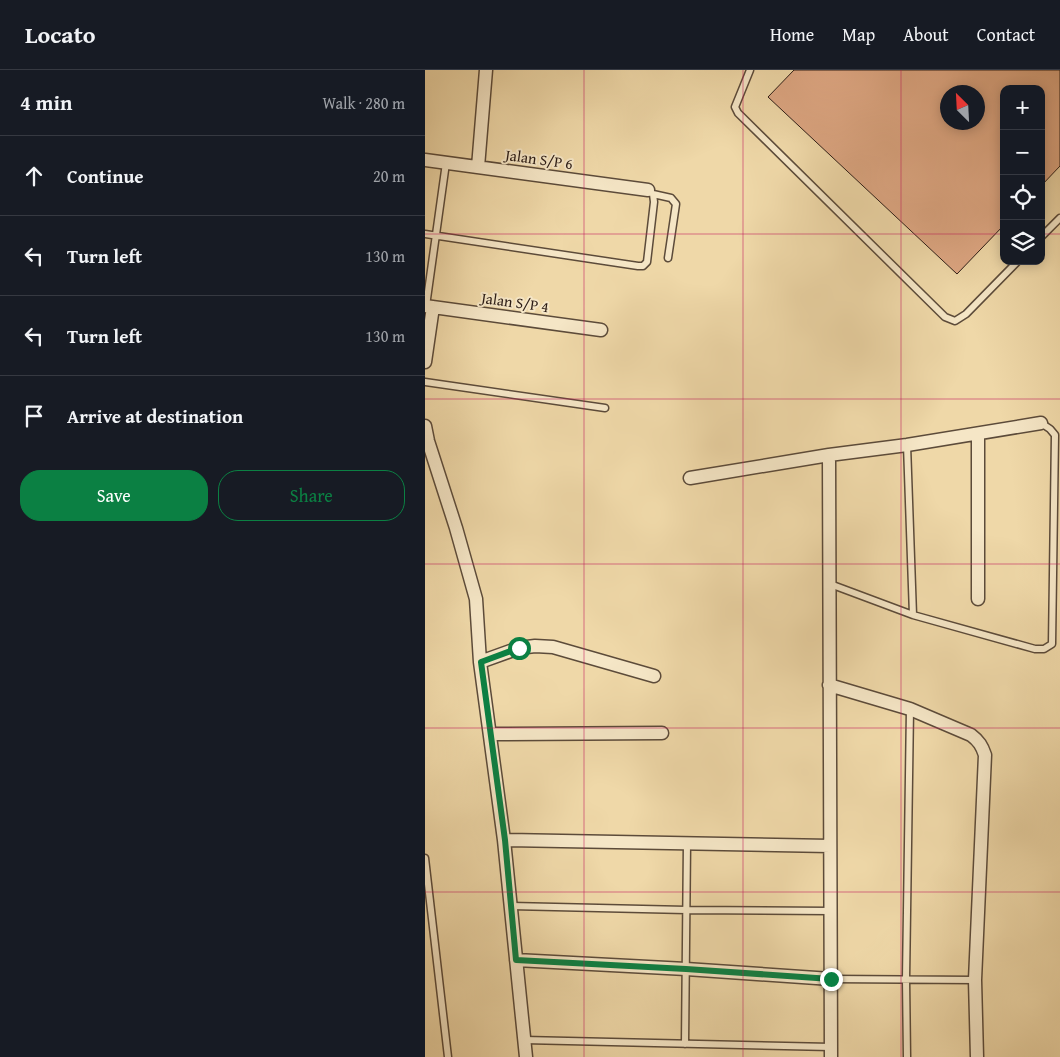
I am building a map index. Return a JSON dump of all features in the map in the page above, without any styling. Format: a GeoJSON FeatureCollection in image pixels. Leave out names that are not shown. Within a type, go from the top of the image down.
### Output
{"type":"FeatureCollection","features":[{"type":"Feature","properties":{"kind":"street"},"geometry":{"type":"LineString","coordinates":[[478,167],[486,70]]}},
{"type":"Feature","properties":{"kind":"street","name":"Jalan S/P 6"},"geometry":{"type":"LineString","coordinates":[[425,160],[651,192]]}},
{"type":"Feature","properties":{"kind":"street"},"geometry":{"type":"LineString","coordinates":[[425,362],[428,306]]}},
{"type":"Feature","properties":{"kind":"street","name":"Jalan S/P 4"},"geometry":{"type":"LineString","coordinates":[[428,306],[601,330]]}},
{"type":"Feature","properties":{"kind":"street"},"geometry":{"type":"LineString","coordinates":[[690,478],[829,455],[1041,424]]}},
{"type":"Feature","properties":{"kind":"street"},"geometry":{"type":"LineString","coordinates":[[425,426],[476,599],[481,662],[505,840],[526,1057]]}},
{"type":"Feature","properties":{"kind":"street"},"geometry":{"type":"LineString","coordinates":[[978,434],[978,599]]}},
{"type":"Feature","properties":{"kind":"street"},"geometry":{"type":"LineString","coordinates":[[829,455],[831,1052]]}},
{"type":"Feature","properties":{"kind":"street"},"geometry":{"type":"LineString","coordinates":[[481,662],[519,648],[535,646],[553,648],[654,676]]}},
{"type":"Feature","properties":{"kind":"street"},"geometry":{"type":"LineString","coordinates":[[829,685],[910,709],[971,735],[982,746],[985,755],[975,980],[977,1057]]}},
{"type":"Feature","properties":{"kind":"street"},"geometry":{"type":"LineString","coordinates":[[491,734],[662,733]]}},
{"type":"Feature","properties":{"kind":"street"},"geometry":{"type":"LineString","coordinates":[[505,840],[830,846]]}},
{"type":"Feature","properties":{"kind":"street"},"geometry":{"type":"LineString","coordinates":[[516,960],[831,979]]}},
{"type":"Feature","properties":{"kind":"lane"},"geometry":{"type":"LineString","coordinates":[[749,70],[735,107],[738,113],[945,318],[955,321],[966,314],[1014,265]]}},
{"type":"Feature","properties":{"kind":"lane"},"geometry":{"type":"LineString","coordinates":[[428,306],[446,163]]}},
{"type":"Feature","properties":{"kind":"lane"},"geometry":{"type":"LineString","coordinates":[[425,234],[643,266],[647,262],[654,202],[651,192]]}},
{"type":"Feature","properties":{"kind":"lane"},"geometry":{"type":"LineString","coordinates":[[651,192],[671,198],[676,204],[668,258]]}},
{"type":"Feature","properties":{"kind":"lane"},"geometry":{"type":"LineString","coordinates":[[1045,233],[1060,218]]}},
{"type":"Feature","properties":{"kind":"lane"},"geometry":{"type":"LineString","coordinates":[[425,382],[605,408]]}},
{"type":"Feature","properties":{"kind":"lane"},"geometry":{"type":"LineString","coordinates":[[829,584],[913,616],[1035,649],[1044,649],[1053,644],[1055,436],[1041,424]]}},
{"type":"Feature","properties":{"kind":"lane"},"geometry":{"type":"LineString","coordinates":[[907,445],[913,616]]}},
{"type":"Feature","properties":{"kind":"lane"},"geometry":{"type":"LineString","coordinates":[[907,1057],[906,979],[910,709]]}},
{"type":"Feature","properties":{"kind":"lane"},"geometry":{"type":"LineString","coordinates":[[685,1044],[687,843]]}},
{"type":"Feature","properties":{"kind":"lane"},"geometry":{"type":"LineString","coordinates":[[425,858],[448,1057]]}},
{"type":"Feature","properties":{"kind":"lane"},"geometry":{"type":"LineString","coordinates":[[511,906],[831,911]]}},
{"type":"Feature","properties":{"kind":"lane"},"geometry":{"type":"LineString","coordinates":[[831,979],[975,980]]}},
{"type":"Feature","properties":{"kind":"lane"},"geometry":{"type":"LineString","coordinates":[[524,1040],[685,1044],[831,1052]]}},
{"type":"Feature","properties":{"kind":"building"},"geometry":{"type":"Polygon","coordinates":[[[794,70],[1060,70],[1060,166],[1045,182],[1045,85],[1000,85],[1000,229],[957,274],[768,97],[794,70]]]}},
{"type":"Feature","properties":{"kind":"route"},"geometry":{"type":"LineString","coordinates":[[519,648],[481,662],[505,840],[516,960],[831,979]]}}]}
